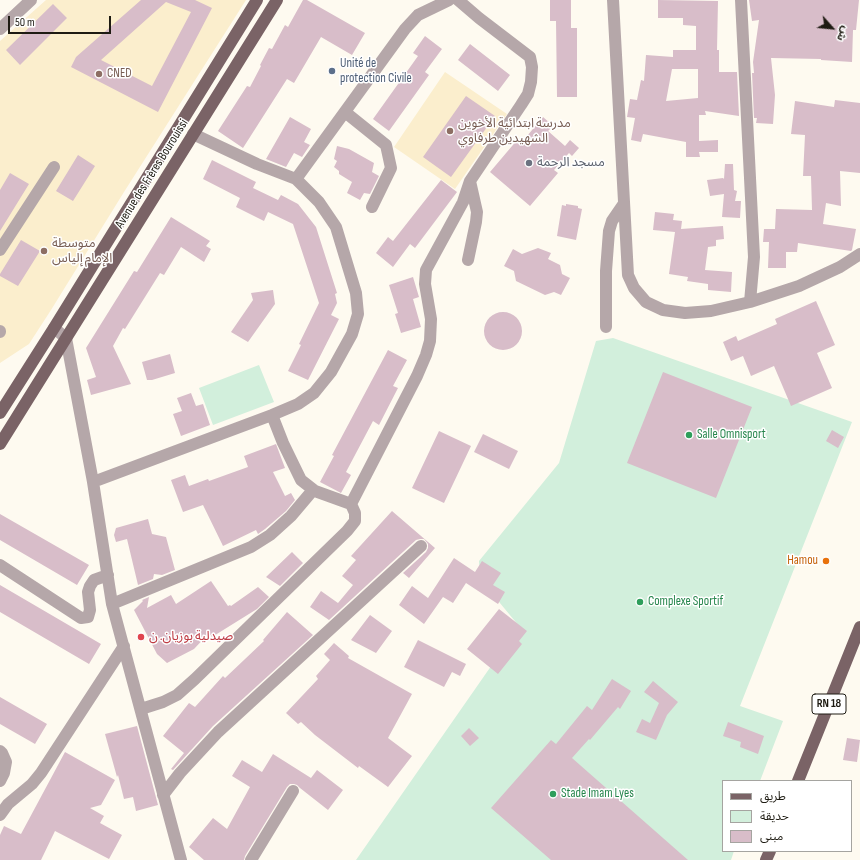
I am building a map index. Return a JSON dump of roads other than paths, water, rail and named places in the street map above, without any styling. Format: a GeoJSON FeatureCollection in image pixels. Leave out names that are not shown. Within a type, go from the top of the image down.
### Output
{"type":"FeatureCollection","features":[{"type":"Feature","properties":{"kind":"main road"},"geometry":{"type":"LineString","coordinates":[[0,413],[257,0]]}},
{"type":"Feature","properties":{"kind":"main road","name":"Avenue des Frères Bourouissi"},"geometry":{"type":"LineString","coordinates":[[0,444],[277,0]]}},
{"type":"Feature","properties":{"kind":"main road","name":"RN 18"},"geometry":{"type":"LineString","coordinates":[[798,780],[860,627]]}},
{"type":"Feature","properties":{"kind":"street"},"geometry":{"type":"LineString","coordinates":[[0,29],[31,0]]}},
{"type":"Feature","properties":{"kind":"street"},"geometry":{"type":"LineString","coordinates":[[296,179],[405,29],[418,15],[449,0]]}},
{"type":"Feature","properties":{"kind":"street"},"geometry":{"type":"LineString","coordinates":[[351,504],[417,376],[426,355],[430,340],[431,319],[425,284],[426,270],[463,202],[470,181],[528,94],[532,82],[530,57],[458,0]]}},
{"type":"Feature","properties":{"kind":"street"},"geometry":{"type":"LineString","coordinates":[[613,0],[628,275],[634,288],[646,302],[663,310],[685,313],[711,311],[750,302],[799,286],[840,266],[860,254]]}},
{"type":"Feature","properties":{"kind":"street"},"geometry":{"type":"LineString","coordinates":[[741,0],[754,258],[750,302]]}},
{"type":"Feature","properties":{"kind":"street"},"geometry":{"type":"LineString","coordinates":[[345,112],[386,145],[391,168],[372,207]]}},
{"type":"Feature","properties":{"kind":"street"},"geometry":{"type":"LineString","coordinates":[[94,482],[298,404],[314,393],[331,372],[352,334],[358,314],[356,293],[336,227],[319,202],[296,179],[257,164],[193,134]]}},
{"type":"Feature","properties":{"kind":"street"},"geometry":{"type":"LineString","coordinates":[[0,250],[54,168]]}},
{"type":"Feature","properties":{"kind":"street"},"geometry":{"type":"LineString","coordinates":[[468,260],[477,212],[470,181]]}},
{"type":"Feature","properties":{"kind":"street"},"geometry":{"type":"LineString","coordinates":[[606,327],[606,271],[609,230],[612,221],[623,205]]}},
{"type":"Feature","properties":{"kind":"street"},"geometry":{"type":"LineString","coordinates":[[54,328],[66,338],[94,482],[112,604],[181,860]]}},
{"type":"Feature","properties":{"kind":"street"},"geometry":{"type":"LineString","coordinates":[[140,709],[163,702],[177,695],[336,542],[355,521],[355,513],[351,504],[313,490],[301,480],[283,443],[272,415]]}},
{"type":"Feature","properties":{"kind":"street"},"geometry":{"type":"LineString","coordinates":[[112,604],[251,547],[270,535],[290,516],[313,490]]}},
{"type":"Feature","properties":{"kind":"street"},"geometry":{"type":"LineString","coordinates":[[163,795],[180,773],[218,732],[421,546]]}},
{"type":"Feature","properties":{"kind":"street"},"geometry":{"type":"LineString","coordinates":[[0,565],[81,618],[88,617],[90,610],[88,592],[90,586],[94,580],[108,575]]}},
{"type":"Feature","properties":{"kind":"street"},"geometry":{"type":"LineString","coordinates":[[0,815],[8,804],[32,784],[41,773],[124,646]]}},
{"type":"Feature","properties":{"kind":"street"},"geometry":{"type":"LineString","coordinates":[[0,751],[6,762],[4,773],[0,781]]}},
{"type":"Feature","properties":{"kind":"street"},"geometry":{"type":"LineString","coordinates":[[252,860],[293,791]]}},
{"type":"Feature","properties":{"kind":"place","name":"Unité de protection Civile"},"geometry":{"type":"Point","coordinates":[332,71]}},
{"type":"Feature","properties":{"kind":"place","name":"CNED"},"geometry":{"type":"Point","coordinates":[99,74]}},
{"type":"Feature","properties":{"kind":"place","name":"مدرسة ابتدائية الأخوين الشهيدين طرفاوي"},"geometry":{"type":"Point","coordinates":[450,131]}},
{"type":"Feature","properties":{"kind":"place","name":"مسجد الرحمة"},"geometry":{"type":"Point","coordinates":[529,163]}},
{"type":"Feature","properties":{"kind":"place","name":"متوسطة الإمام إلياس"},"geometry":{"type":"Point","coordinates":[44,251]}},
{"type":"Feature","properties":{"kind":"place","name":"Salle Omnisport"},"geometry":{"type":"Point","coordinates":[689,435]}},
{"type":"Feature","properties":{"kind":"place","name":"Hamou"},"geometry":{"type":"Point","coordinates":[826,561]}},
{"type":"Feature","properties":{"kind":"place","name":"Complexe Sportif"},"geometry":{"type":"Point","coordinates":[640,602]}},
{"type":"Feature","properties":{"kind":"place","name":"صيدلية بوزيان. ن"},"geometry":{"type":"Point","coordinates":[141,637]}},
{"type":"Feature","properties":{"kind":"place","name":"Stade Imam Lyes"},"geometry":{"type":"Point","coordinates":[553,794]}}]}
